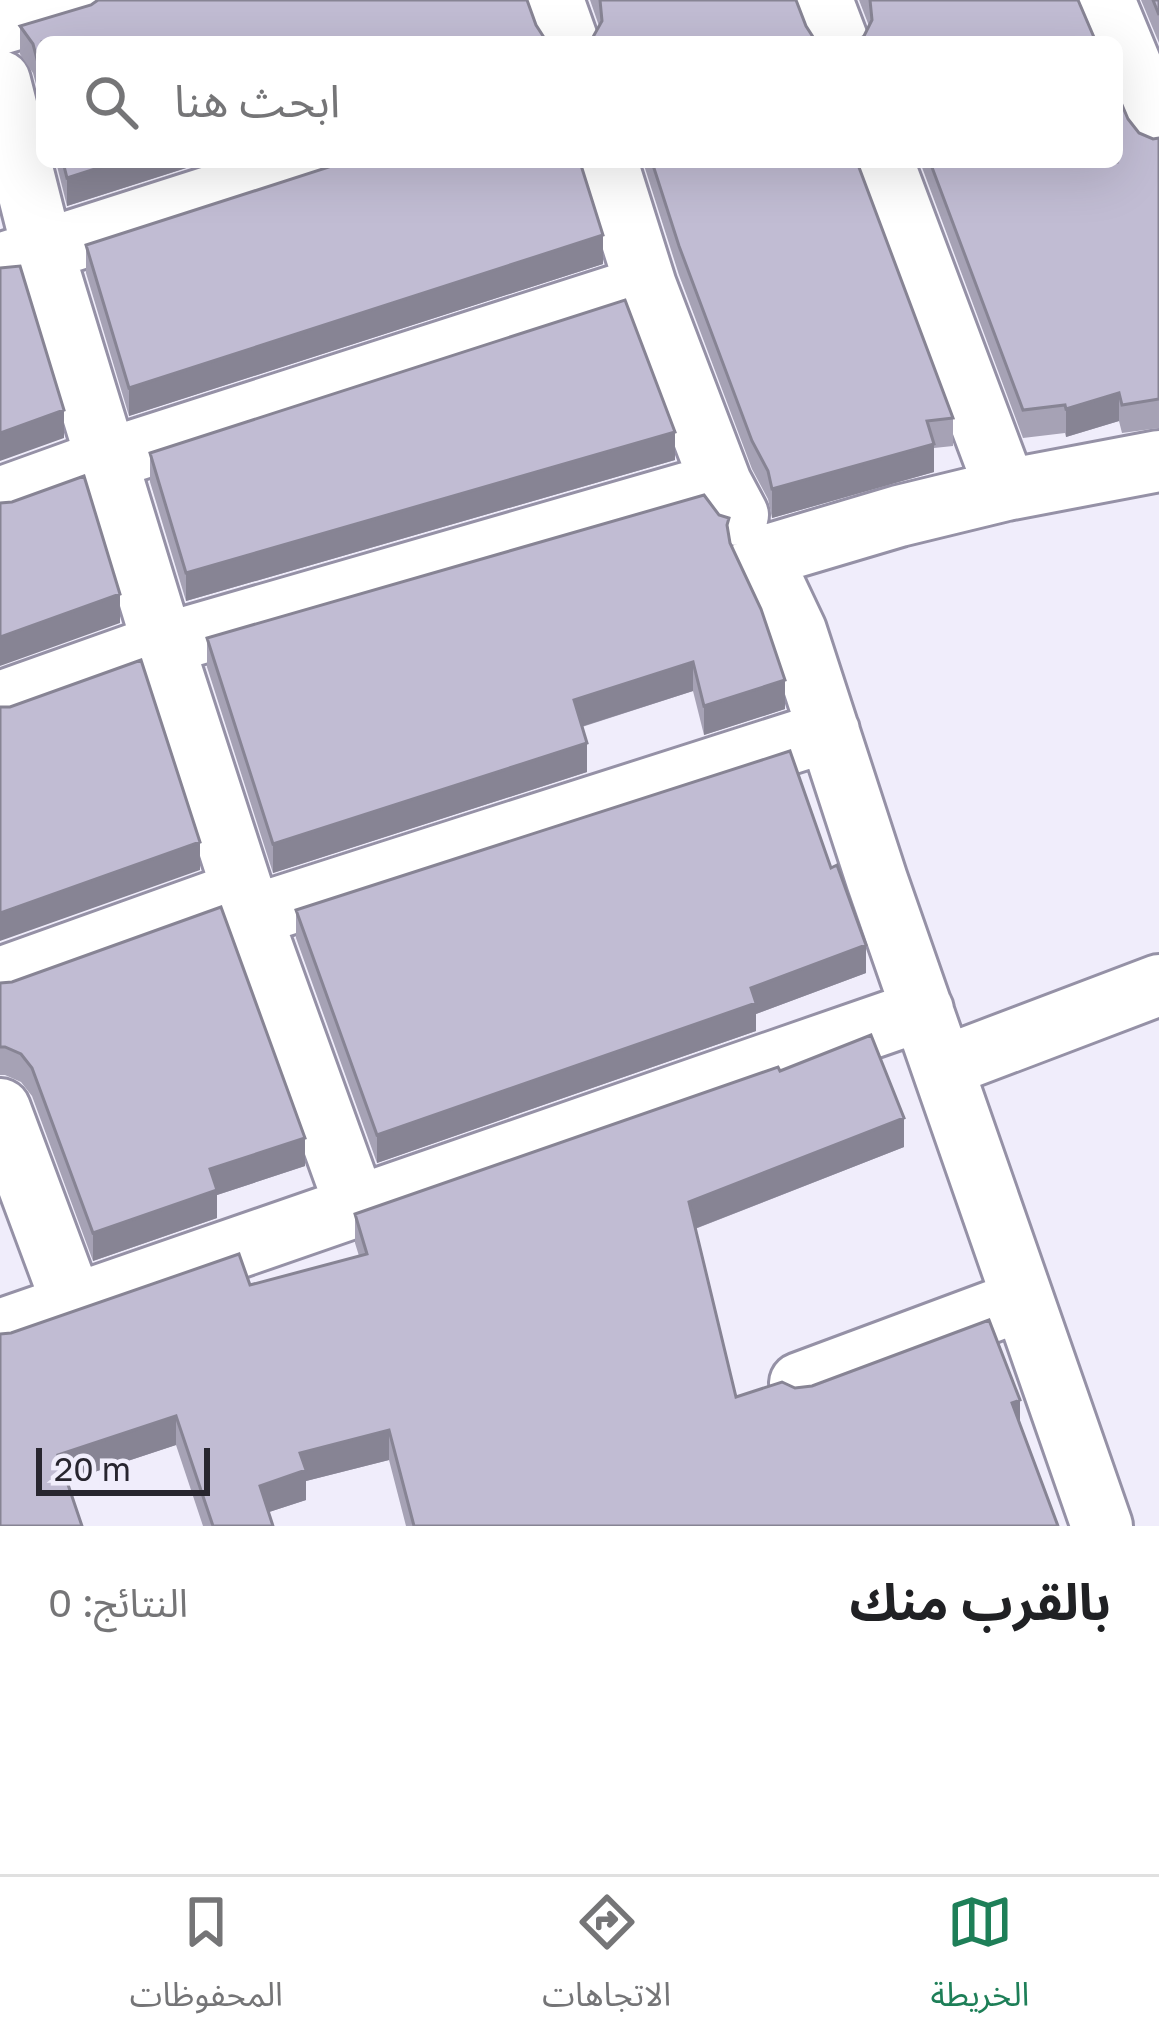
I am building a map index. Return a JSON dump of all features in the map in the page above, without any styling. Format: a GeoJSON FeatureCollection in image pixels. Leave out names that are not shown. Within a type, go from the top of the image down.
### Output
{"type":"FeatureCollection","features":[{"type":"Feature","properties":{"kind":"street"},"geometry":{"type":"LineString","coordinates":[[0,24],[81,0]]}},
{"type":"Feature","properties":{"kind":"street"},"geometry":{"type":"LineString","coordinates":[[553,0],[566,36]]}},
{"type":"Feature","properties":{"kind":"street"},"geometry":{"type":"LineString","coordinates":[[822,0],[836,36]]}},
{"type":"Feature","properties":{"kind":"street"},"geometry":{"type":"LineString","coordinates":[[1104,0],[1119,36]]}},
{"type":"Feature","properties":{"kind":"street"},"geometry":{"type":"LineString","coordinates":[[1123,46],[1159,133]]}},
{"type":"Feature","properties":{"kind":"street"},"geometry":{"type":"LineString","coordinates":[[0,81],[21,257],[108,460],[247,903],[356,1207]]}},
{"type":"Feature","properties":{"kind":"street"},"geometry":{"type":"LineString","coordinates":[[21,257],[299,168]]}},
{"type":"Feature","properties":{"kind":"street"},"geometry":{"type":"LineString","coordinates":[[609,168],[646,286],[721,483],[796,631],[877,880],[1102,1526]]}},
{"type":"Feature","properties":{"kind":"street"},"geometry":{"type":"LineString","coordinates":[[885,168],[1006,490]]}},
{"type":"Feature","properties":{"kind":"street"},"geometry":{"type":"LineString","coordinates":[[0,498],[646,286]]}},
{"type":"Feature","properties":{"kind":"street"},"geometry":{"type":"LineString","coordinates":[[761,557],[1006,490],[1159,461]]}},
{"type":"Feature","properties":{"kind":"street"},"geometry":{"type":"LineString","coordinates":[[0,702],[163,644],[721,483]]}},
{"type":"Feature","properties":{"kind":"street"},"geometry":{"type":"LineString","coordinates":[[0,978],[829,731]]}},
{"type":"Feature","properties":{"kind":"street"},"geometry":{"type":"LineString","coordinates":[[943,1067],[1159,985]]}},
{"type":"Feature","properties":{"kind":"street"},"geometry":{"type":"LineString","coordinates":[[0,1330],[923,1010]]}},
{"type":"Feature","properties":{"kind":"street"},"geometry":{"type":"LineString","coordinates":[[0,1109],[73,1305]]}},
{"type":"Feature","properties":{"kind":"street"},"geometry":{"type":"LineString","coordinates":[[800,1383],[1023,1300]]}},
{"type":"Feature","properties":{"kind":"building"},"geometry":{"type":"Polygon","coordinates":[[[98,0],[527,0],[543,36],[36,36],[36,55],[20,26],[98,0]]]}},
{"type":"Feature","properties":{"kind":"building"},"geometry":{"type":"Polygon","coordinates":[[[600,0],[796,0],[812,36],[594,36],[602,21],[600,0]]]}},
{"type":"Feature","properties":{"kind":"building"},"geometry":{"type":"Polygon","coordinates":[[[870,0],[1078,0],[1093,36],[864,36],[872,20],[870,0]]]}},
{"type":"Feature","properties":{"kind":"building"},"geometry":{"type":"Polygon","coordinates":[[[1123,107],[1139,133],[1159,138],[1159,399],[1122,405],[1119,393],[1066,409],[1065,405],[1023,410],[932,168],[1123,168],[1123,107]]]}},
{"type":"Feature","properties":{"kind":"building"},"geometry":{"type":"Polygon","coordinates":[[[64,168],[98,168],[67,178],[64,168]]]}},
{"type":"Feature","properties":{"kind":"building"},"geometry":{"type":"Polygon","coordinates":[[[326,168],[582,168],[603,235],[129,388],[86,245],[326,168]]]}},
{"type":"Feature","properties":{"kind":"building"},"geometry":{"type":"Polygon","coordinates":[[[654,168],[859,168],[953,418],[927,421],[934,444],[772,489],[654,168]]]}},
{"type":"Feature","properties":{"kind":"building"},"geometry":{"type":"Polygon","coordinates":[[[20,266],[64,410],[0,433],[0,268],[20,266]]]}},
{"type":"Feature","properties":{"kind":"building"},"geometry":{"type":"Polygon","coordinates":[[[625,300],[675,432],[186,573],[150,453],[625,300]]]}},
{"type":"Feature","properties":{"kind":"building"},"geometry":{"type":"Polygon","coordinates":[[[84,476],[120,594],[0,637],[0,503],[84,476]]]}},
{"type":"Feature","properties":{"kind":"building"},"geometry":{"type":"Polygon","coordinates":[[[704,495],[719,515],[729,518],[730,543],[761,609],[785,680],[704,706],[693,662],[574,700],[587,743],[273,844],[207,638],[704,495]]]}},
{"type":"Feature","properties":{"kind":"building"},"geometry":{"type":"Polygon","coordinates":[[[141,660],[200,842],[0,913],[0,707],[141,660]]]}},
{"type":"Feature","properties":{"kind":"building"},"geometry":{"type":"Polygon","coordinates":[[[790,751],[831,868],[837,865],[866,945],[751,988],[756,1003],[377,1135],[296,910],[790,751]]]}},
{"type":"Feature","properties":{"kind":"building"},"geometry":{"type":"Polygon","coordinates":[[[221,907],[305,1138],[210,1169],[217,1190],[93,1233],[32,1068],[21,1054],[0,1047],[0,983],[221,907]]]}},
{"type":"Feature","properties":{"kind":"building"},"geometry":{"type":"Polygon","coordinates":[[[871,1035],[904,1118],[689,1202],[736,1397],[782,1382],[795,1388],[812,1386],[989,1320],[1020,1400],[1012,1403],[1058,1526],[414,1526],[389,1430],[300,1453],[306,1470],[260,1486],[273,1526],[213,1526],[176,1416],[58,1455],[82,1526],[0,1526],[0,1334],[239,1254],[250,1285],[367,1254],[355,1214],[778,1067],[780,1071],[871,1035]]]}}]}
